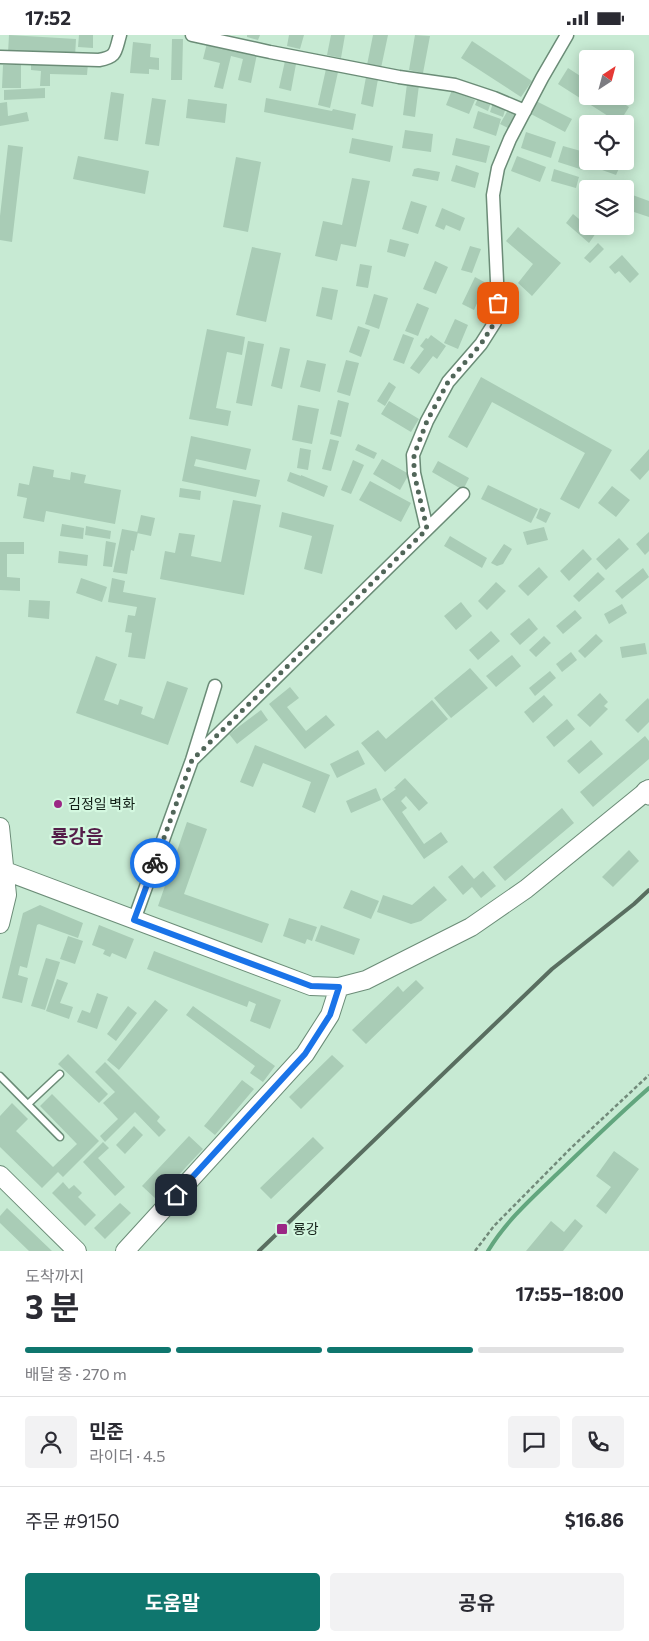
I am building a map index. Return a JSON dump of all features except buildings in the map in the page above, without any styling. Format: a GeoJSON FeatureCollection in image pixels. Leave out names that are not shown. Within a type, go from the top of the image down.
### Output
{"type":"FeatureCollection","features":[{"type":"Feature","properties":{"kind":"main road"},"geometry":{"type":"LineString","coordinates":[[2,870],[311,986],[339,987],[366,980],[471,927],[526,889],[648,792]]}},
{"type":"Feature","properties":{"kind":"main road"},"geometry":{"type":"LineString","coordinates":[[0,827],[2,870],[7,895],[0,924]]}},
{"type":"Feature","properties":{"kind":"main road"},"geometry":{"type":"LineString","coordinates":[[124,1251],[305,1054],[330,1015],[339,987]]}},
{"type":"Feature","properties":{"kind":"main road"},"geometry":{"type":"LineString","coordinates":[[0,1175],[77,1251]]}},
{"type":"Feature","properties":{"kind":"street"},"geometry":{"type":"LineString","coordinates":[[0,57],[110,58],[114,55],[120,35]]}},
{"type":"Feature","properties":{"kind":"street"},"geometry":{"type":"LineString","coordinates":[[192,35],[298,58],[399,77],[455,85],[494,97],[525,111]]}},
{"type":"Feature","properties":{"kind":"street"},"geometry":{"type":"LineString","coordinates":[[427,529],[414,473],[414,455],[427,421],[448,382],[481,344],[495,322],[498,303],[493,195],[498,168],[510,139],[542,77],[567,35]]}},
{"type":"Feature","properties":{"kind":"street"},"geometry":{"type":"LineString","coordinates":[[192,760],[464,494]]}},
{"type":"Feature","properties":{"kind":"street"},"geometry":{"type":"LineString","coordinates":[[134,920],[192,760],[215,686]]}},
{"type":"Feature","properties":{"kind":"lane"},"geometry":{"type":"LineString","coordinates":[[28,1105],[60,1074]]}},
{"type":"Feature","properties":{"kind":"lane"},"geometry":{"type":"LineString","coordinates":[[0,1076],[60,1137]]}},
{"type":"Feature","properties":{"kind":"path"},"geometry":{"type":"LineString","coordinates":[[475,1251],[494,1226],[571,1148],[649,1075]]}},
{"type":"Feature","properties":{"kind":"waterway"},"geometry":{"type":"LineString","coordinates":[[488,1251],[511,1220],[529,1201],[649,1088]]}},
{"type":"Feature","properties":{"kind":"railway"},"geometry":{"type":"LineString","coordinates":[[259,1251],[552,969],[649,890]]}},
{"type":"Feature","properties":{"kind":"way so far"},"geometry":{"type":"LineString","coordinates":[[155,863],[192,760],[427,529],[414,473],[414,455],[427,421],[448,382],[481,344],[495,322],[498,303]]}},
{"type":"Feature","properties":{"kind":"place","name":"김정일 벽화"},"geometry":{"type":"Point","coordinates":[58,804]}},
{"type":"Feature","properties":{"kind":"place","name":"룡강"},"geometry":{"type":"Point","coordinates":[282,1229]}},
{"type":"Feature","properties":{"kind":"district","name":"룡강읍"},"geometry":{"type":"Point","coordinates":[77,836]}},
{"type":"Feature","properties":{"kind":"route"},"geometry":{"type":"LineString","coordinates":[[155,863],[134,920],[311,986],[339,987],[330,1015],[305,1054],[176,1195]]}}]}
